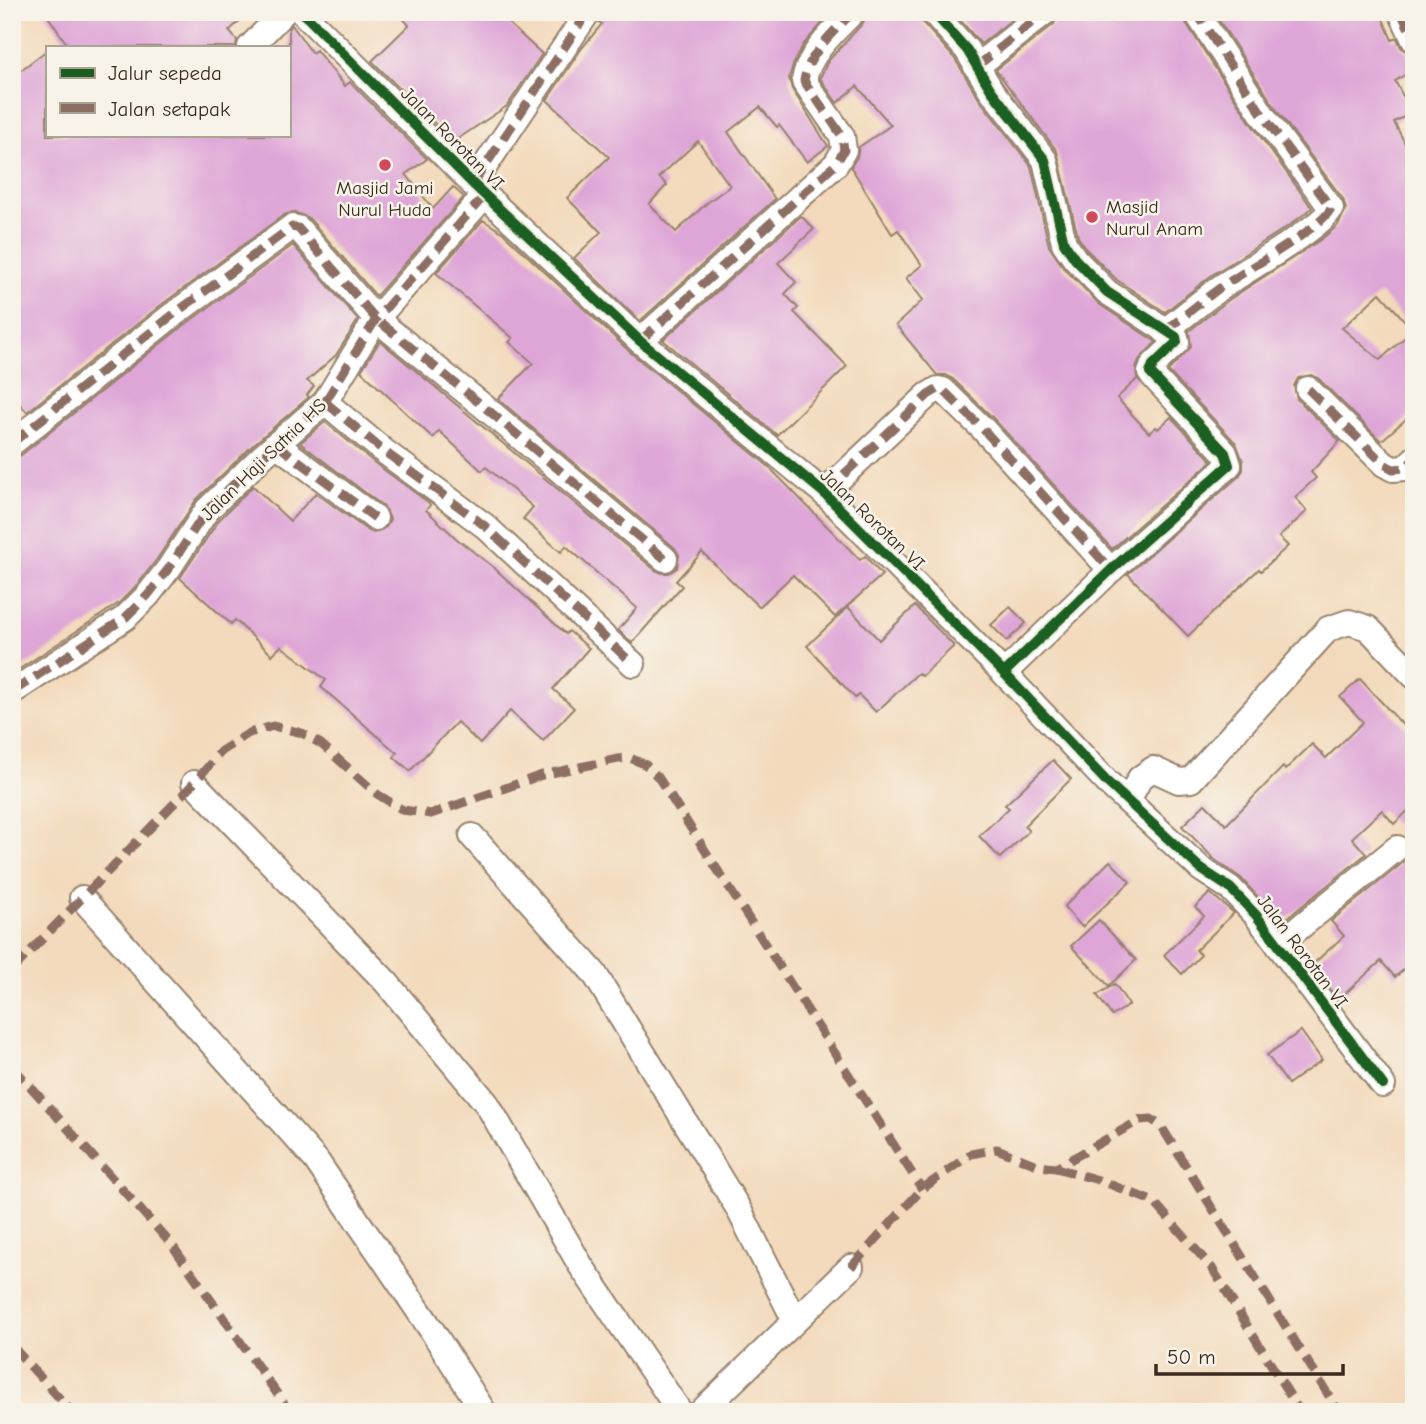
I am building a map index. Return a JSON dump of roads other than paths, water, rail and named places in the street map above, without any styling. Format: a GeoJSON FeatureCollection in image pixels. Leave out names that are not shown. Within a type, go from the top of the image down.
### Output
{"type":"FeatureCollection","features":[{"type":"Feature","properties":{"kind":"street"},"geometry":{"type":"LineString","coordinates":[[251,46],[284,12]]}},
{"type":"Feature","properties":{"kind":"street","name":"Jalan Rorotan VI"},"geometry":{"type":"LineString","coordinates":[[302,12],[479,190],[640,341],[824,493],[1128,801],[1201,869],[1230,887],[1256,915],[1383,1085]]}},
{"type":"Feature","properties":{"kind":"street","name":"Jalan Haji Satria HS"},"geometry":{"type":"LineString","coordinates":[[12,692],[125,618],[169,568],[207,510],[276,444],[325,402],[376,319],[479,190],[588,12]]}},
{"type":"Feature","properties":{"kind":"street"},"geometry":{"type":"LineString","coordinates":[[640,341],[836,164],[844,150],[842,136],[804,81],[805,70],[813,57],[853,12]]}},
{"type":"Feature","properties":{"kind":"street"},"geometry":{"type":"LineString","coordinates":[[933,12],[967,50],[976,67],[1045,160],[1065,243],[1075,259],[1107,292],[1176,337],[1177,342],[1153,365],[1151,376],[1225,453],[1229,465],[1111,570],[1004,673]]}},
{"type":"Feature","properties":{"kind":"street"},"geometry":{"type":"LineString","coordinates":[[976,67],[1045,12]]}},
{"type":"Feature","properties":{"kind":"street"},"geometry":{"type":"LineString","coordinates":[[1165,331],[1222,286],[1312,227],[1327,215],[1331,208],[1264,117],[1196,12]]}},
{"type":"Feature","properties":{"kind":"street"},"geometry":{"type":"LineString","coordinates":[[1401,12],[1414,40]]}},
{"type":"Feature","properties":{"kind":"street"},"geometry":{"type":"LineString","coordinates":[[12,443],[170,317],[292,227],[298,228],[376,319],[665,559]]}},
{"type":"Feature","properties":{"kind":"street"},"geometry":{"type":"LineString","coordinates":[[824,493],[938,388],[970,415],[1111,570]]}},
{"type":"Feature","properties":{"kind":"street"},"geometry":{"type":"LineString","coordinates":[[1308,389],[1384,464],[1394,469],[1405,468],[1414,459]]}},
{"type":"Feature","properties":{"kind":"street"},"geometry":{"type":"LineString","coordinates":[[325,402],[384,452],[485,526],[632,664]]}},
{"type":"Feature","properties":{"kind":"street"},"geometry":{"type":"LineString","coordinates":[[276,444],[375,517]]}},
{"type":"Feature","properties":{"kind":"street"},"geometry":{"type":"LineString","coordinates":[[1128,801],[1140,778],[1153,769],[1179,781],[1191,780],[1328,629],[1349,622],[1368,628],[1414,676]]}},
{"type":"Feature","properties":{"kind":"street"},"geometry":{"type":"LineString","coordinates":[[194,783],[386,982],[487,1104],[581,1266],[680,1412]]}},
{"type":"Feature","properties":{"kind":"street"},"geometry":{"type":"LineString","coordinates":[[472,835],[594,973],[738,1208],[795,1321]]}},
{"type":"Feature","properties":{"kind":"street"},"geometry":{"type":"LineString","coordinates":[[1278,945],[1397,848]]}},
{"type":"Feature","properties":{"kind":"street"},"geometry":{"type":"LineString","coordinates":[[82,898],[316,1160],[484,1412]]}},
{"type":"Feature","properties":{"kind":"street"},"geometry":{"type":"LineString","coordinates":[[701,1412],[851,1268]]}},
{"type":"Feature","properties":{"kind":"place","name":"Masjid Jami Nurul Huda"},"geometry":{"type":"Point","coordinates":[385,165]}},
{"type":"Feature","properties":{"kind":"place","name":"Masjid Nurul Anam"},"geometry":{"type":"Point","coordinates":[1092,217]}}]}
